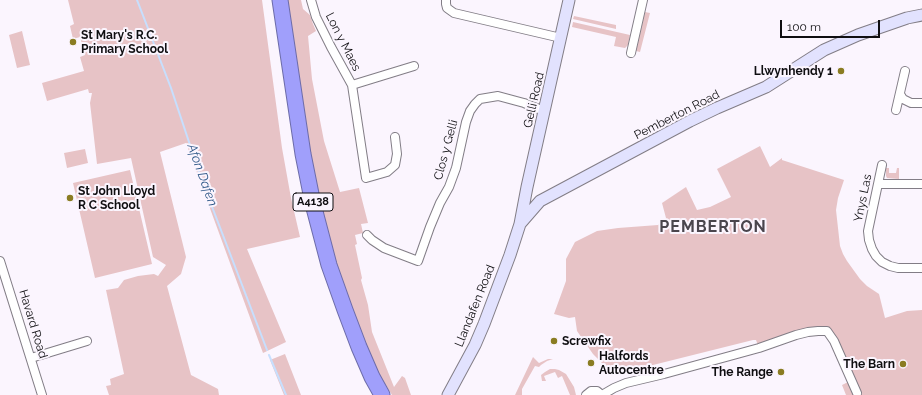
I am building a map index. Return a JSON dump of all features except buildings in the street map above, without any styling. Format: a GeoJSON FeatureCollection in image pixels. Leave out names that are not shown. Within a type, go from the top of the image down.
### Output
{"type":"FeatureCollection","features":[{"type":"Feature","properties":{"kind":"highway","name":"A4138"},"geometry":{"type":"LineString","coordinates":[[280,0],[303,154],[313,204],[329,265],[345,310],[372,377],[382,395]]}},
{"type":"Feature","properties":{"kind":"main road","name":"Gelli Road"},"geometry":{"type":"LineString","coordinates":[[520,224],[569,0]]}},
{"type":"Feature","properties":{"kind":"main road","name":"Pemberton Road"},"geometry":{"type":"LineString","coordinates":[[540,201],[690,121],[766,87],[824,50],[858,35],[907,18],[922,15]]}},
{"type":"Feature","properties":{"kind":"main road"},"geometry":{"type":"LineString","coordinates":[[520,224],[540,201],[532,196],[527,187]]}},
{"type":"Feature","properties":{"kind":"main road","name":"Llandafen Road"},"geometry":{"type":"LineString","coordinates":[[448,395],[475,345],[484,324],[520,224]]}},
{"type":"Feature","properties":{"kind":"street","name":"Lon y Maes"},"geometry":{"type":"LineString","coordinates":[[312,0],[316,17],[352,85],[366,178],[387,172],[395,165],[397,154],[395,137]]}},
{"type":"Feature","properties":{"kind":"street"},"geometry":{"type":"LineString","coordinates":[[446,0],[447,8],[454,13],[561,38]]}},
{"type":"Feature","properties":{"kind":"street"},"geometry":{"type":"LineString","coordinates":[[631,53],[644,0]]}},
{"type":"Feature","properties":{"kind":"street"},"geometry":{"type":"LineString","coordinates":[[352,85],[414,66]]}},
{"type":"Feature","properties":{"kind":"street"},"geometry":{"type":"LineString","coordinates":[[896,110],[905,71]]}},
{"type":"Feature","properties":{"kind":"street"},"geometry":{"type":"LineString","coordinates":[[900,94],[903,99],[911,103],[922,103]]}},
{"type":"Feature","properties":{"kind":"street","name":"Clos y Gelli"},"geometry":{"type":"LineString","coordinates":[[366,235],[384,248],[418,261],[430,227],[440,203],[449,187],[456,168],[466,122],[470,111],[480,98],[498,96],[524,103],[544,111]]}},
{"type":"Feature","properties":{"kind":"street","name":"Ynys Las"},"geometry":{"type":"LineString","coordinates":[[882,165],[868,231],[872,249],[882,262],[890,266],[898,268],[922,268]]}},
{"type":"Feature","properties":{"kind":"street"},"geometry":{"type":"LineString","coordinates":[[878,184],[922,184]]}},
{"type":"Feature","properties":{"kind":"street","name":"Havard Road"},"geometry":{"type":"LineString","coordinates":[[0,261],[4,285],[31,358],[42,395]]}},
{"type":"Feature","properties":{"kind":"street"},"geometry":{"type":"LineString","coordinates":[[586,395],[591,391],[597,391],[602,395],[626,383],[759,348],[808,332],[818,331],[827,331],[834,340],[857,393]]}},
{"type":"Feature","properties":{"kind":"street"},"geometry":{"type":"LineString","coordinates":[[31,358],[87,340]]}},
{"type":"Feature","properties":{"kind":"shaded area"},"geometry":{"type":"Polygon","coordinates":[[[68,0],[262,0],[282,148],[300,237],[247,249],[286,342],[263,353],[186,143],[160,152],[186,257],[181,274],[167,286],[191,375],[218,389],[219,395],[109,395],[106,386],[111,385],[110,379],[124,374],[106,290],[118,288],[124,280],[138,276],[154,274],[158,276],[166,265],[153,257],[131,158],[97,164],[90,103],[92,93],[89,93],[88,89],[47,101],[42,83],[84,71],[80,57],[85,55],[80,37],[73,39],[70,26],[74,24],[68,0]]]}},
{"type":"Feature","properties":{"kind":"shaded area"},"geometry":{"type":"Polygon","coordinates":[[[285,0],[301,0],[303,9],[310,15],[316,31],[308,36],[312,79],[324,141],[340,192],[359,188],[368,223],[361,224],[363,233],[355,235],[357,244],[355,245],[362,278],[361,280],[368,305],[372,332],[394,387],[402,376],[405,378],[411,395],[392,395],[374,366],[322,229],[285,0]]]}},
{"type":"Feature","properties":{"kind":"shaded area"},"geometry":{"type":"Polygon","coordinates":[[[645,12],[650,13],[640,52],[636,51],[645,12]]]}},
{"type":"Feature","properties":{"kind":"shaded area"},"geometry":{"type":"Polygon","coordinates":[[[574,16],[616,25],[616,29],[573,19],[574,16]]]}},
{"type":"Feature","properties":{"kind":"shaded area"},"geometry":{"type":"Polygon","coordinates":[[[573,22],[630,35],[628,45],[625,48],[614,46],[616,37],[572,27],[573,22]]]}},
{"type":"Feature","properties":{"kind":"shaded area"},"geometry":{"type":"Polygon","coordinates":[[[22,31],[30,65],[17,68],[9,35],[22,31]]]}},
{"type":"Feature","properties":{"kind":"shaded area"},"geometry":{"type":"Polygon","coordinates":[[[760,146],[770,167],[782,158],[782,160],[844,180],[836,210],[840,246],[847,261],[860,279],[879,294],[885,318],[907,311],[922,310],[922,395],[846,395],[842,385],[848,382],[833,346],[825,336],[814,334],[759,348],[756,340],[753,340],[617,374],[610,372],[593,354],[577,331],[575,317],[569,318],[554,314],[566,281],[566,259],[575,242],[597,231],[658,225],[666,218],[662,203],[686,187],[697,210],[710,207],[731,197],[717,169],[760,146]]]}},
{"type":"Feature","properties":{"kind":"shaded area"},"geometry":{"type":"Polygon","coordinates":[[[85,149],[88,163],[67,168],[64,153],[85,149]]]}},
{"type":"Feature","properties":{"kind":"shaded area"},"geometry":{"type":"Polygon","coordinates":[[[886,168],[889,168],[889,173],[896,173],[897,168],[899,168],[899,179],[887,178],[886,168]]]}},
{"type":"Feature","properties":{"kind":"shaded area"},"geometry":{"type":"Polygon","coordinates":[[[130,170],[152,264],[95,278],[73,183],[130,170]]]}},
{"type":"Feature","properties":{"kind":"shaded area"},"geometry":{"type":"Polygon","coordinates":[[[285,354],[301,395],[284,395],[270,360],[285,354]]]}},
{"type":"Feature","properties":{"kind":"shaded area"},"geometry":{"type":"Polygon","coordinates":[[[533,357],[539,363],[548,359],[553,359],[547,361],[539,367],[535,366],[522,389],[522,395],[515,395],[533,357]]]}},
{"type":"Feature","properties":{"kind":"shaded area"},"geometry":{"type":"Polygon","coordinates":[[[550,369],[559,370],[566,374],[574,387],[576,395],[570,395],[562,376],[558,378],[555,372],[544,376],[546,381],[542,381],[541,375],[550,369]]]}},
{"type":"Feature","properties":{"kind":"waterway","name":"Afon Dafen"},"geometry":{"type":"LineString","coordinates":[[137,0],[171,88],[201,178],[267,350]]}},
{"type":"Feature","properties":{"kind":"waterway","name":"Afon Dafen"},"geometry":{"type":"LineString","coordinates":[[269,355],[286,395]]}},
{"type":"Feature","properties":{"kind":"place","name":"St Mary's R.C. Primary School"},"geometry":{"type":"Point","coordinates":[73,42]}},
{"type":"Feature","properties":{"kind":"place","name":"Llwynhendy 1"},"geometry":{"type":"Point","coordinates":[841,71]}},
{"type":"Feature","properties":{"kind":"place","name":"St John Lloyd R C School"},"geometry":{"type":"Point","coordinates":[70,198]}},
{"type":"Feature","properties":{"kind":"place","name":"Screwfix"},"geometry":{"type":"Point","coordinates":[554,341]}},
{"type":"Feature","properties":{"kind":"place","name":"Halfords Autocentre"},"geometry":{"type":"Point","coordinates":[591,363]}},
{"type":"Feature","properties":{"kind":"place","name":"The Barn"},"geometry":{"type":"Point","coordinates":[903,364]}},
{"type":"Feature","properties":{"kind":"place","name":"The Range"},"geometry":{"type":"Point","coordinates":[781,372]}},
{"type":"Feature","properties":{"kind":"district","name":"PEMBERTON"},"geometry":{"type":"Point","coordinates":[713,227]}}]}
